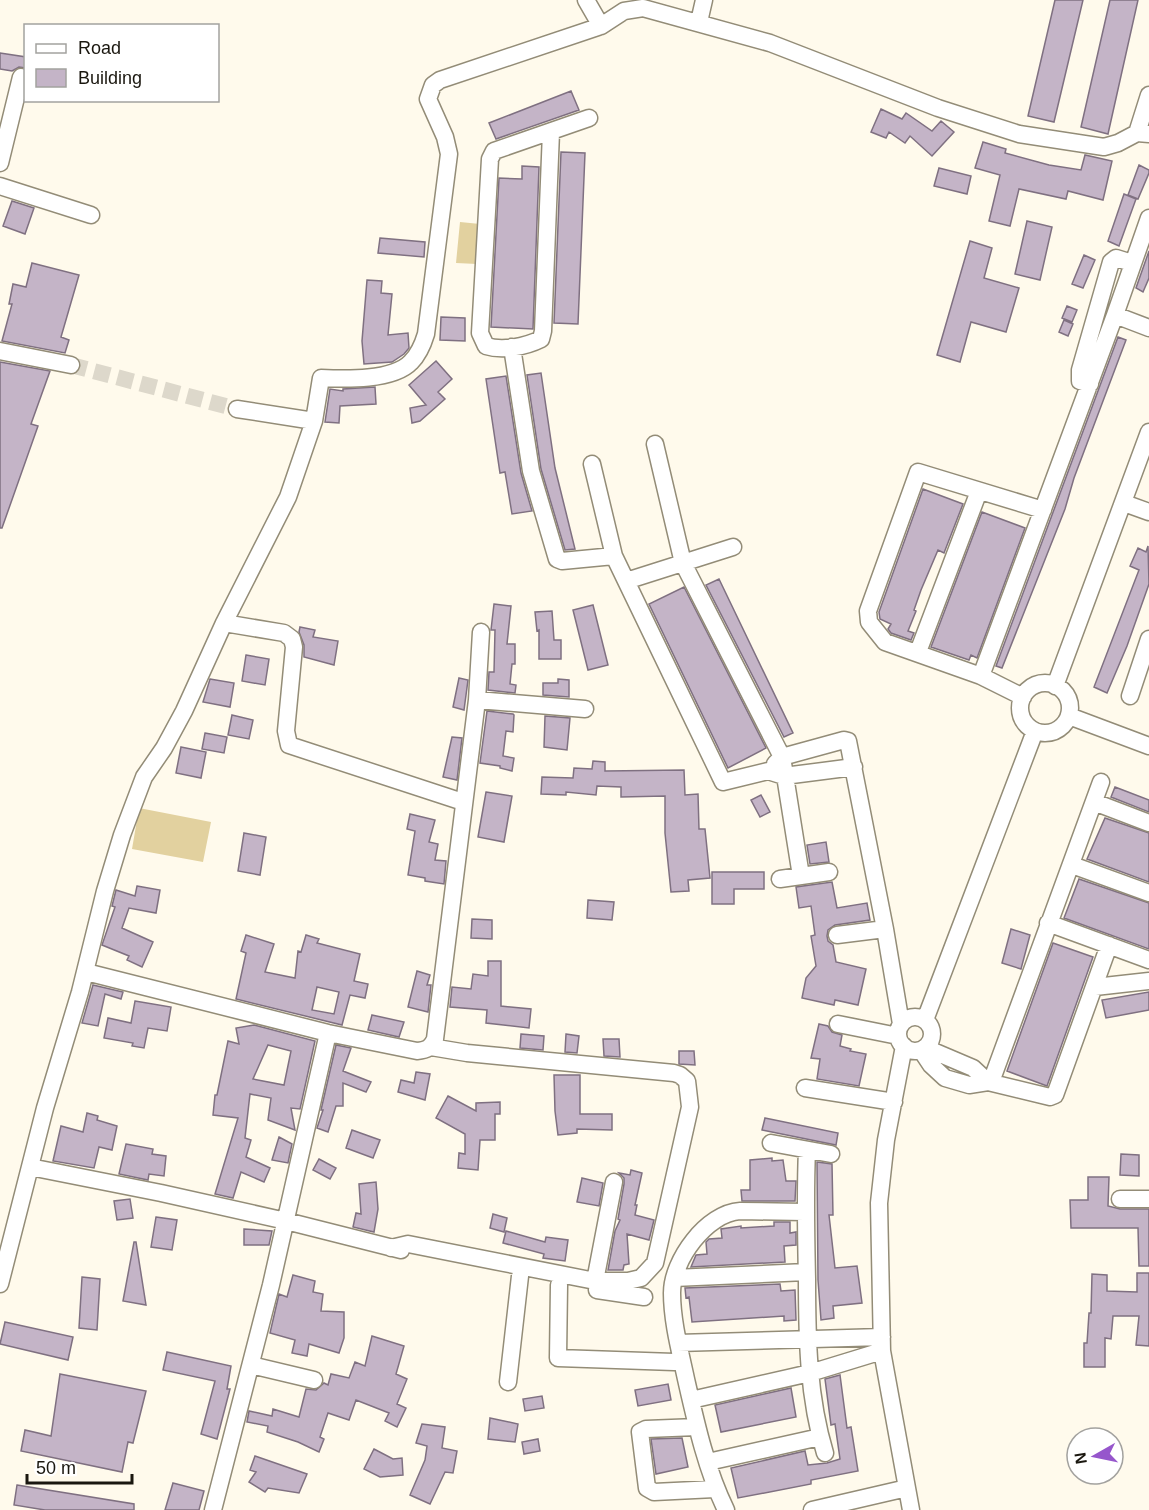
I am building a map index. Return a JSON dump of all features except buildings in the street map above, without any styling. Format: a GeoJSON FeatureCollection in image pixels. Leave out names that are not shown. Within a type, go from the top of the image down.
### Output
{"type":"FeatureCollection","features":[{"type":"Feature","properties":{"kind":"street"},"geometry":{"type":"LineString","coordinates":[[586,0],[602,26]]}},
{"type":"Feature","properties":{"kind":"street"},"geometry":{"type":"LineString","coordinates":[[699,22],[704,0]]}},
{"type":"Feature","properties":{"kind":"street"},"geometry":{"type":"LineString","coordinates":[[0,1284],[45,1108],[86,972],[108,879],[122,835],[144,777],[164,748],[184,711],[224,623],[288,497],[314,421],[321,378],[361,378],[398,370],[410,364],[417,355],[426,334],[449,154],[445,137],[428,99],[433,85],[450,77],[602,26],[624,11],[636,8],[650,9],[770,43],[938,108],[1019,134],[1104,147],[1118,143],[1143,133],[1149,95]]}},
{"type":"Feature","properties":{"kind":"street"},"geometry":{"type":"LineString","coordinates":[[0,163],[21,77]]}},
{"type":"Feature","properties":{"kind":"street"},"geometry":{"type":"LineString","coordinates":[[551,132],[541,339],[512,347],[486,346],[480,333],[490,159],[494,150],[589,118]]}},
{"type":"Feature","properties":{"kind":"street"},"geometry":{"type":"LineString","coordinates":[[0,186],[91,215]]}},
{"type":"Feature","properties":{"kind":"street"},"geometry":{"type":"LineString","coordinates":[[981,676],[1149,218]]}},
{"type":"Feature","properties":{"kind":"street"},"geometry":{"type":"LineString","coordinates":[[1090,384],[1080,381],[1080,370],[1111,262],[1116,258],[1132,263]]}},
{"type":"Feature","properties":{"kind":"street"},"geometry":{"type":"LineString","coordinates":[[1115,315],[1149,328]]}},
{"type":"Feature","properties":{"kind":"street"},"geometry":{"type":"LineString","coordinates":[[512,347],[531,471],[557,559],[562,561],[614,556]]}},
{"type":"Feature","properties":{"kind":"street"},"geometry":{"type":"LineString","coordinates":[[0,351],[71,365]]}},
{"type":"Feature","properties":{"kind":"street"},"geometry":{"type":"LineString","coordinates":[[237,409],[314,421]]}},
{"type":"Feature","properties":{"kind":"street"},"geometry":{"type":"LineString","coordinates":[[1055,686],[1149,432]]}},
{"type":"Feature","properties":{"kind":"street"},"geometry":{"type":"LineString","coordinates":[[655,444],[683,563],[782,757],[776,774],[801,876]]}},
{"type":"Feature","properties":{"kind":"street"},"geometry":{"type":"LineString","coordinates":[[592,464],[614,556],[723,782],[776,774],[854,767]]}},
{"type":"Feature","properties":{"kind":"street"},"geometry":{"type":"LineString","coordinates":[[1023,697],[981,676],[885,642],[869,622],[868,611],[918,472],[921,471],[1043,510]]}},
{"type":"Feature","properties":{"kind":"street"},"geometry":{"type":"LineString","coordinates":[[918,652],[979,491]]}},
{"type":"Feature","properties":{"kind":"street"},"geometry":{"type":"LineString","coordinates":[[1124,503],[1149,512]]}},
{"type":"Feature","properties":{"kind":"street"},"geometry":{"type":"LineString","coordinates":[[627,581],[733,547]]}},
{"type":"Feature","properties":{"kind":"street"},"geometry":{"type":"LineString","coordinates":[[224,623],[284,633],[292,639],[294,647],[286,731],[289,745],[463,802]]}},
{"type":"Feature","properties":{"kind":"street"},"geometry":{"type":"LineString","coordinates":[[86,972],[328,1033],[417,1051],[425,1051],[431,1047],[435,1038],[477,700],[482,632]]}},
{"type":"Feature","properties":{"kind":"street"},"geometry":{"type":"LineString","coordinates":[[1130,696],[1145,665],[1149,639]]}},
{"type":"Feature","properties":{"kind":"street"},"geometry":{"type":"LineString","coordinates":[[1048,684],[1055,686],[1066,695],[1070,709],[1069,716],[1066,722],[1055,731],[1041,734],[1029,728],[1021,716],[1020,708],[1023,697],[1035,686],[1048,684]]}},
{"type":"Feature","properties":{"kind":"street"},"geometry":{"type":"LineString","coordinates":[[477,700],[585,709]]}},
{"type":"Feature","properties":{"kind":"street"},"geometry":{"type":"LineString","coordinates":[[1069,716],[1149,747]]}},
{"type":"Feature","properties":{"kind":"street"},"geometry":{"type":"LineString","coordinates":[[925,1020],[1035,731]]}},
{"type":"Feature","properties":{"kind":"street"},"geometry":{"type":"LineString","coordinates":[[782,757],[844,740],[848,741],[885,929],[901,1036],[894,1102],[882,1162],[879,1203],[882,1344],[911,1510]]}},
{"type":"Feature","properties":{"kind":"street"},"geometry":{"type":"LineString","coordinates":[[989,1082],[1072,865],[1101,782]]}},
{"type":"Feature","properties":{"kind":"street"},"geometry":{"type":"LineString","coordinates":[[1094,802],[1149,823]]}},
{"type":"Feature","properties":{"kind":"street"},"geometry":{"type":"LineString","coordinates":[[1072,865],[1149,893]]}},
{"type":"Feature","properties":{"kind":"street"},"geometry":{"type":"LineString","coordinates":[[780,879],[829,872]]}},
{"type":"Feature","properties":{"kind":"street"},"geometry":{"type":"LineString","coordinates":[[1048,923],[1149,960]]}},
{"type":"Feature","properties":{"kind":"street"},"geometry":{"type":"LineString","coordinates":[[837,935],[885,929]]}},
{"type":"Feature","properties":{"kind":"street"},"geometry":{"type":"LineString","coordinates":[[923,1049],[931,1065],[945,1078],[969,1085],[989,1082],[1050,1097],[1055,1095],[1109,945]]}},
{"type":"Feature","properties":{"kind":"street"},"geometry":{"type":"LineString","coordinates":[[1095,987],[1149,981]]}},
{"type":"Feature","properties":{"kind":"street"},"geometry":{"type":"LineString","coordinates":[[838,1024],[901,1036],[909,1050],[923,1049],[932,1038],[932,1032],[925,1020],[916,1016],[910,1017],[901,1036]]}},
{"type":"Feature","properties":{"kind":"street"},"geometry":{"type":"LineString","coordinates":[[213,1510],[286,1221],[328,1033]]}},
{"type":"Feature","properties":{"kind":"street"},"geometry":{"type":"LineString","coordinates":[[391,1248],[408,1244],[595,1281],[628,1281],[641,1278],[656,1263],[690,1107],[687,1081],[674,1073],[467,1053],[431,1047]]}},
{"type":"Feature","properties":{"kind":"street"},"geometry":{"type":"LineString","coordinates":[[805,1088],[894,1102]]}},
{"type":"Feature","properties":{"kind":"street"},"geometry":{"type":"LineString","coordinates":[[771,1143],[831,1154]]}},
{"type":"Feature","properties":{"kind":"street"},"geometry":{"type":"LineString","coordinates":[[708,1462],[823,1445],[810,1373],[807,1340],[804,1212],[807,1150]]}},
{"type":"Feature","properties":{"kind":"street"},"geometry":{"type":"LineString","coordinates":[[30,1167],[161,1193],[286,1221],[391,1248],[560,1285],[644,1297]]}},
{"type":"Feature","properties":{"kind":"street"},"geometry":{"type":"LineString","coordinates":[[595,1281],[614,1182]]}},
{"type":"Feature","properties":{"kind":"street"},"geometry":{"type":"LineString","coordinates":[[1120,1199],[1149,1199]]}},
{"type":"Feature","properties":{"kind":"street"},"geometry":{"type":"LineString","coordinates":[[726,1510],[716,1489],[697,1427],[678,1343],[672,1293],[674,1278],[691,1245],[702,1231],[721,1215],[730,1211],[804,1212]]}},
{"type":"Feature","properties":{"kind":"street"},"geometry":{"type":"LineString","coordinates":[[674,1278],[806,1272]]}},
{"type":"Feature","properties":{"kind":"street"},"geometry":{"type":"LineString","coordinates":[[508,1382],[520,1276]]}},
{"type":"Feature","properties":{"kind":"street"},"geometry":{"type":"LineString","coordinates":[[560,1285],[558,1358],[674,1362]]}},
{"type":"Feature","properties":{"kind":"street"},"geometry":{"type":"LineString","coordinates":[[678,1343],[807,1340],[882,1344]]}},
{"type":"Feature","properties":{"kind":"street"},"geometry":{"type":"LineString","coordinates":[[691,1400],[810,1373],[882,1344]]}},
{"type":"Feature","properties":{"kind":"street"},"geometry":{"type":"LineString","coordinates":[[251,1365],[314,1380]]}},
{"type":"Feature","properties":{"kind":"street"},"geometry":{"type":"LineString","coordinates":[[697,1427],[646,1429],[639,1432],[647,1488],[654,1492],[716,1489]]}},
{"type":"Feature","properties":{"kind":"street"},"geometry":{"type":"LineString","coordinates":[[812,1510],[906,1488]]}},
{"type":"Feature","properties":{"kind":"shaded area"},"geometry":{"type":"Polygon","coordinates":[[[460,222],[480,224],[477,264],[456,263],[460,222]]]}},
{"type":"Feature","properties":{"kind":"shaded area"},"geometry":{"type":"Polygon","coordinates":[[[139,808],[211,822],[203,862],[132,849],[139,808]]]}},
{"type":"Feature","properties":{"kind":"tunnel"},"geometry":{"type":"LineString","coordinates":[[71,365],[237,409]]}}]}
